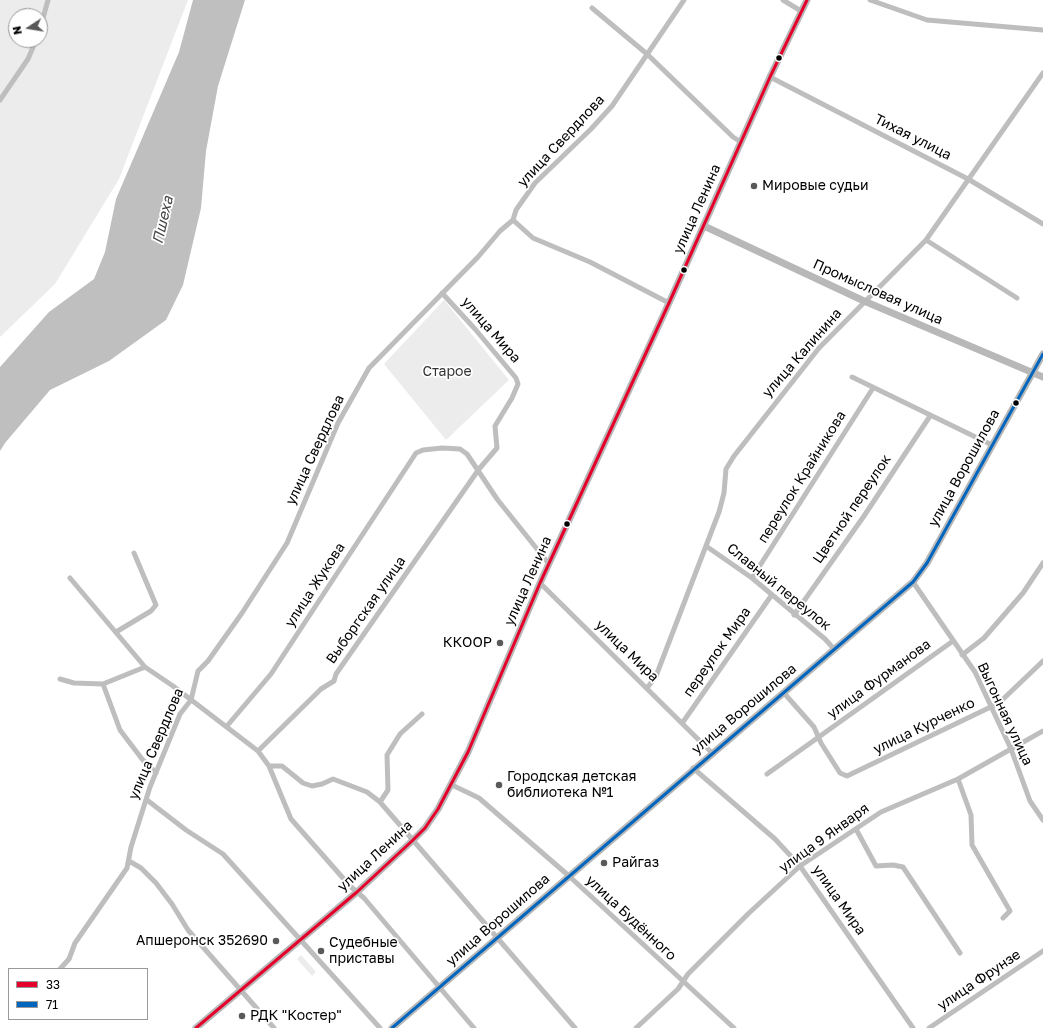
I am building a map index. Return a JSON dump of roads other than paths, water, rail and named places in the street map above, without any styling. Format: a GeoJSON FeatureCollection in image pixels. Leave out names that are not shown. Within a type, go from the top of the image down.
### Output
{"type":"FeatureCollection","features":[{"type":"Feature","properties":{"kind":"main road","name":"улица Ленина"},"geometry":{"type":"LineString","coordinates":[[196,1028],[356,892],[412,841],[425,828],[452,785],[540,583],[704,226],[770,77],[807,0]]}},
{"type":"Feature","properties":{"kind":"main road","name":"Промысловая улица"},"geometry":{"type":"LineString","coordinates":[[704,226],[864,301],[1043,377]]}},
{"type":"Feature","properties":{"kind":"main road","name":"улица Ворошилова"},"geometry":{"type":"LineString","coordinates":[[392,1028],[693,768],[835,650],[913,582],[927,562],[1043,354]]}},
{"type":"Feature","properties":{"kind":"street","name":"улица Свердлова"},"geometry":{"type":"LineString","coordinates":[[61,968],[69,959],[75,944],[127,868],[131,847],[143,807],[180,714],[190,700],[198,671],[208,661],[287,543],[338,423],[369,368],[478,257],[500,231],[513,220],[516,210],[535,183],[591,129],[612,106],[684,0]]}},
{"type":"Feature","properties":{"kind":"street"},"geometry":{"type":"LineString","coordinates":[[783,0],[801,11]]}},
{"type":"Feature","properties":{"kind":"street"},"geometry":{"type":"LineString","coordinates":[[870,0],[927,20],[1043,30]]}},
{"type":"Feature","properties":{"kind":"street"},"geometry":{"type":"LineString","coordinates":[[592,8],[647,54],[733,137],[742,142]]}},
{"type":"Feature","properties":{"kind":"street"},"geometry":{"type":"LineString","coordinates":[[0,100],[28,59],[33,48]]}},
{"type":"Feature","properties":{"kind":"street","name":"улица Калинина"},"geometry":{"type":"LineString","coordinates":[[647,688],[656,676],[706,546],[724,494],[726,469],[734,456],[819,348],[926,240],[1043,73]]}},
{"type":"Feature","properties":{"kind":"street","name":"Тихая улица"},"geometry":{"type":"LineString","coordinates":[[770,77],[968,179],[1043,224]]}},
{"type":"Feature","properties":{"kind":"street"},"geometry":{"type":"LineString","coordinates":[[513,220],[533,238],[590,262],[669,303]]}},
{"type":"Feature","properties":{"kind":"street"},"geometry":{"type":"LineString","coordinates":[[926,240],[1017,298]]}},
{"type":"Feature","properties":{"kind":"street","name":"улица Мира"},"geometry":{"type":"LineString","coordinates":[[442,293],[475,329],[516,378],[518,384],[512,398],[495,426],[497,448],[479,470]]}},
{"type":"Feature","properties":{"kind":"street"},"geometry":{"type":"LineString","coordinates":[[852,377],[992,445]]}},
{"type":"Feature","properties":{"kind":"street","name":"переулок Крайникова"},"geometry":{"type":"LineString","coordinates":[[752,578],[872,388]]}},
{"type":"Feature","properties":{"kind":"street","name":"Цветной переулок"},"geometry":{"type":"LineString","coordinates":[[794,615],[864,516],[930,416]]}},
{"type":"Feature","properties":{"kind":"street","name":"улица Жукова"},"geometry":{"type":"LineString","coordinates":[[227,726],[271,674],[416,453],[423,450],[460,450],[467,454],[479,470]]}},
{"type":"Feature","properties":{"kind":"street"},"geometry":{"type":"LineString","coordinates":[[479,470],[497,499],[549,564]]}},
{"type":"Feature","properties":{"kind":"street","name":"Выборгская улица"},"geometry":{"type":"LineString","coordinates":[[258,751],[321,689],[334,681],[336,674],[479,470]]}},
{"type":"Feature","properties":{"kind":"street","name":"Славный переулок"},"geometry":{"type":"LineString","coordinates":[[706,546],[752,578],[771,596],[825,639],[835,650]]}},
{"type":"Feature","properties":{"kind":"street"},"geometry":{"type":"LineString","coordinates":[[116,632],[151,611],[156,605],[134,553]]}},
{"type":"Feature","properties":{"kind":"street"},"geometry":{"type":"LineString","coordinates":[[962,655],[984,638],[1018,599],[1043,563]]}},
{"type":"Feature","properties":{"kind":"street"},"geometry":{"type":"LineString","coordinates":[[70,578],[145,667],[174,686],[190,700],[227,726],[258,751],[269,766],[291,819],[356,892],[364,898],[474,1028]]}},
{"type":"Feature","properties":{"kind":"street","name":"Выгонная улица"},"geometry":{"type":"LineString","coordinates":[[913,582],[975,672],[990,708],[1011,750],[1030,801],[1043,820]]}},
{"type":"Feature","properties":{"kind":"street","name":"улица Мира"},"geometry":{"type":"LineString","coordinates":[[540,583],[683,722],[712,753]]}},
{"type":"Feature","properties":{"kind":"street","name":"переулок Мира"},"geometry":{"type":"LineString","coordinates":[[683,722],[771,596]]}},
{"type":"Feature","properties":{"kind":"street","name":"улица Фурманова"},"geometry":{"type":"LineString","coordinates":[[767,774],[953,641]]}},
{"type":"Feature","properties":{"kind":"street","name":"улица Курченко"},"geometry":{"type":"LineString","coordinates":[[820,736],[821,743],[840,773],[847,776],[999,703],[1043,661]]}},
{"type":"Feature","properties":{"kind":"street"},"geometry":{"type":"LineString","coordinates":[[60,679],[74,683],[103,684],[145,667]]}},
{"type":"Feature","properties":{"kind":"street"},"geometry":{"type":"LineString","coordinates":[[103,684],[120,730],[142,759],[156,772]]}},
{"type":"Feature","properties":{"kind":"street"},"geometry":{"type":"LineString","coordinates":[[784,693],[820,736]]}},
{"type":"Feature","properties":{"kind":"street"},"geometry":{"type":"LineString","coordinates":[[380,802],[388,790],[387,755],[400,734],[422,714]]}},
{"type":"Feature","properties":{"kind":"street","name":"улица 9 Января"},"geometry":{"type":"LineString","coordinates":[[636,1028],[678,989],[688,974],[749,913],[800,866],[881,812],[958,779],[1043,732]]}},
{"type":"Feature","properties":{"kind":"street"},"geometry":{"type":"LineString","coordinates":[[269,766],[282,766],[303,783],[312,786],[322,784],[333,779],[367,792],[380,802],[412,841],[575,1028]]}},
{"type":"Feature","properties":{"kind":"street","name":"улица Мира"},"geometry":{"type":"LineString","coordinates":[[693,768],[775,840],[800,866],[912,1028]]}},
{"type":"Feature","properties":{"kind":"street"},"geometry":{"type":"LineString","coordinates":[[958,779],[971,815],[972,845],[1010,911],[1003,918]]}},
{"type":"Feature","properties":{"kind":"street","name":"улица Будённого"},"geometry":{"type":"LineString","coordinates":[[452,785],[479,798],[569,876],[734,1028]]}},
{"type":"Feature","properties":{"kind":"street"},"geometry":{"type":"LineString","coordinates":[[146,800],[186,830],[223,854],[380,1028]]}},
{"type":"Feature","properties":{"kind":"street"},"geometry":{"type":"LineString","coordinates":[[856,829],[876,866],[893,865],[903,867],[960,953]]}},
{"type":"Feature","properties":{"kind":"street"},"geometry":{"type":"LineString","coordinates":[[129,861],[141,868],[156,883],[172,904],[188,930],[274,1028]]}},
{"type":"Feature","properties":{"kind":"street","name":"улица Фрунзе"},"geometry":{"type":"LineString","coordinates":[[929,1028],[1043,951]]}},
{"type":"Feature","properties":{"kind":"water","name":"Пшеха"},"geometry":{"type":"Polygon","coordinates":[[[193,0],[245,0],[218,86],[206,151],[201,208],[183,285],[166,320],[109,361],[50,390],[5,443],[0,451],[0,367],[49,312],[94,279],[105,252],[116,199],[179,52],[193,0]]]}},
{"type":"Feature","properties":{"kind":"place","name":"Мировые судьи"},"geometry":{"type":"Point","coordinates":[754,186]}},
{"type":"Feature","properties":{"kind":"place","name":"ККООР"},"geometry":{"type":"Point","coordinates":[500,643]}},
{"type":"Feature","properties":{"kind":"place","name":"Городская детская библиотека №1"},"geometry":{"type":"Point","coordinates":[499,785]}},
{"type":"Feature","properties":{"kind":"place","name":"Райгаз"},"geometry":{"type":"Point","coordinates":[604,863]}},
{"type":"Feature","properties":{"kind":"place","name":"Апшеронск 352690"},"geometry":{"type":"Point","coordinates":[276,941]}},
{"type":"Feature","properties":{"kind":"place","name":"Судебные приставы"},"geometry":{"type":"Point","coordinates":[321,951]}},
{"type":"Feature","properties":{"kind":"place","name":"РДК \"Костер\""},"geometry":{"type":"Point","coordinates":[242,1016]}},
{"type":"Feature","properties":{"kind":"park label","name":"Старое"},"geometry":{"type":"Point","coordinates":[447,372]}}]}
